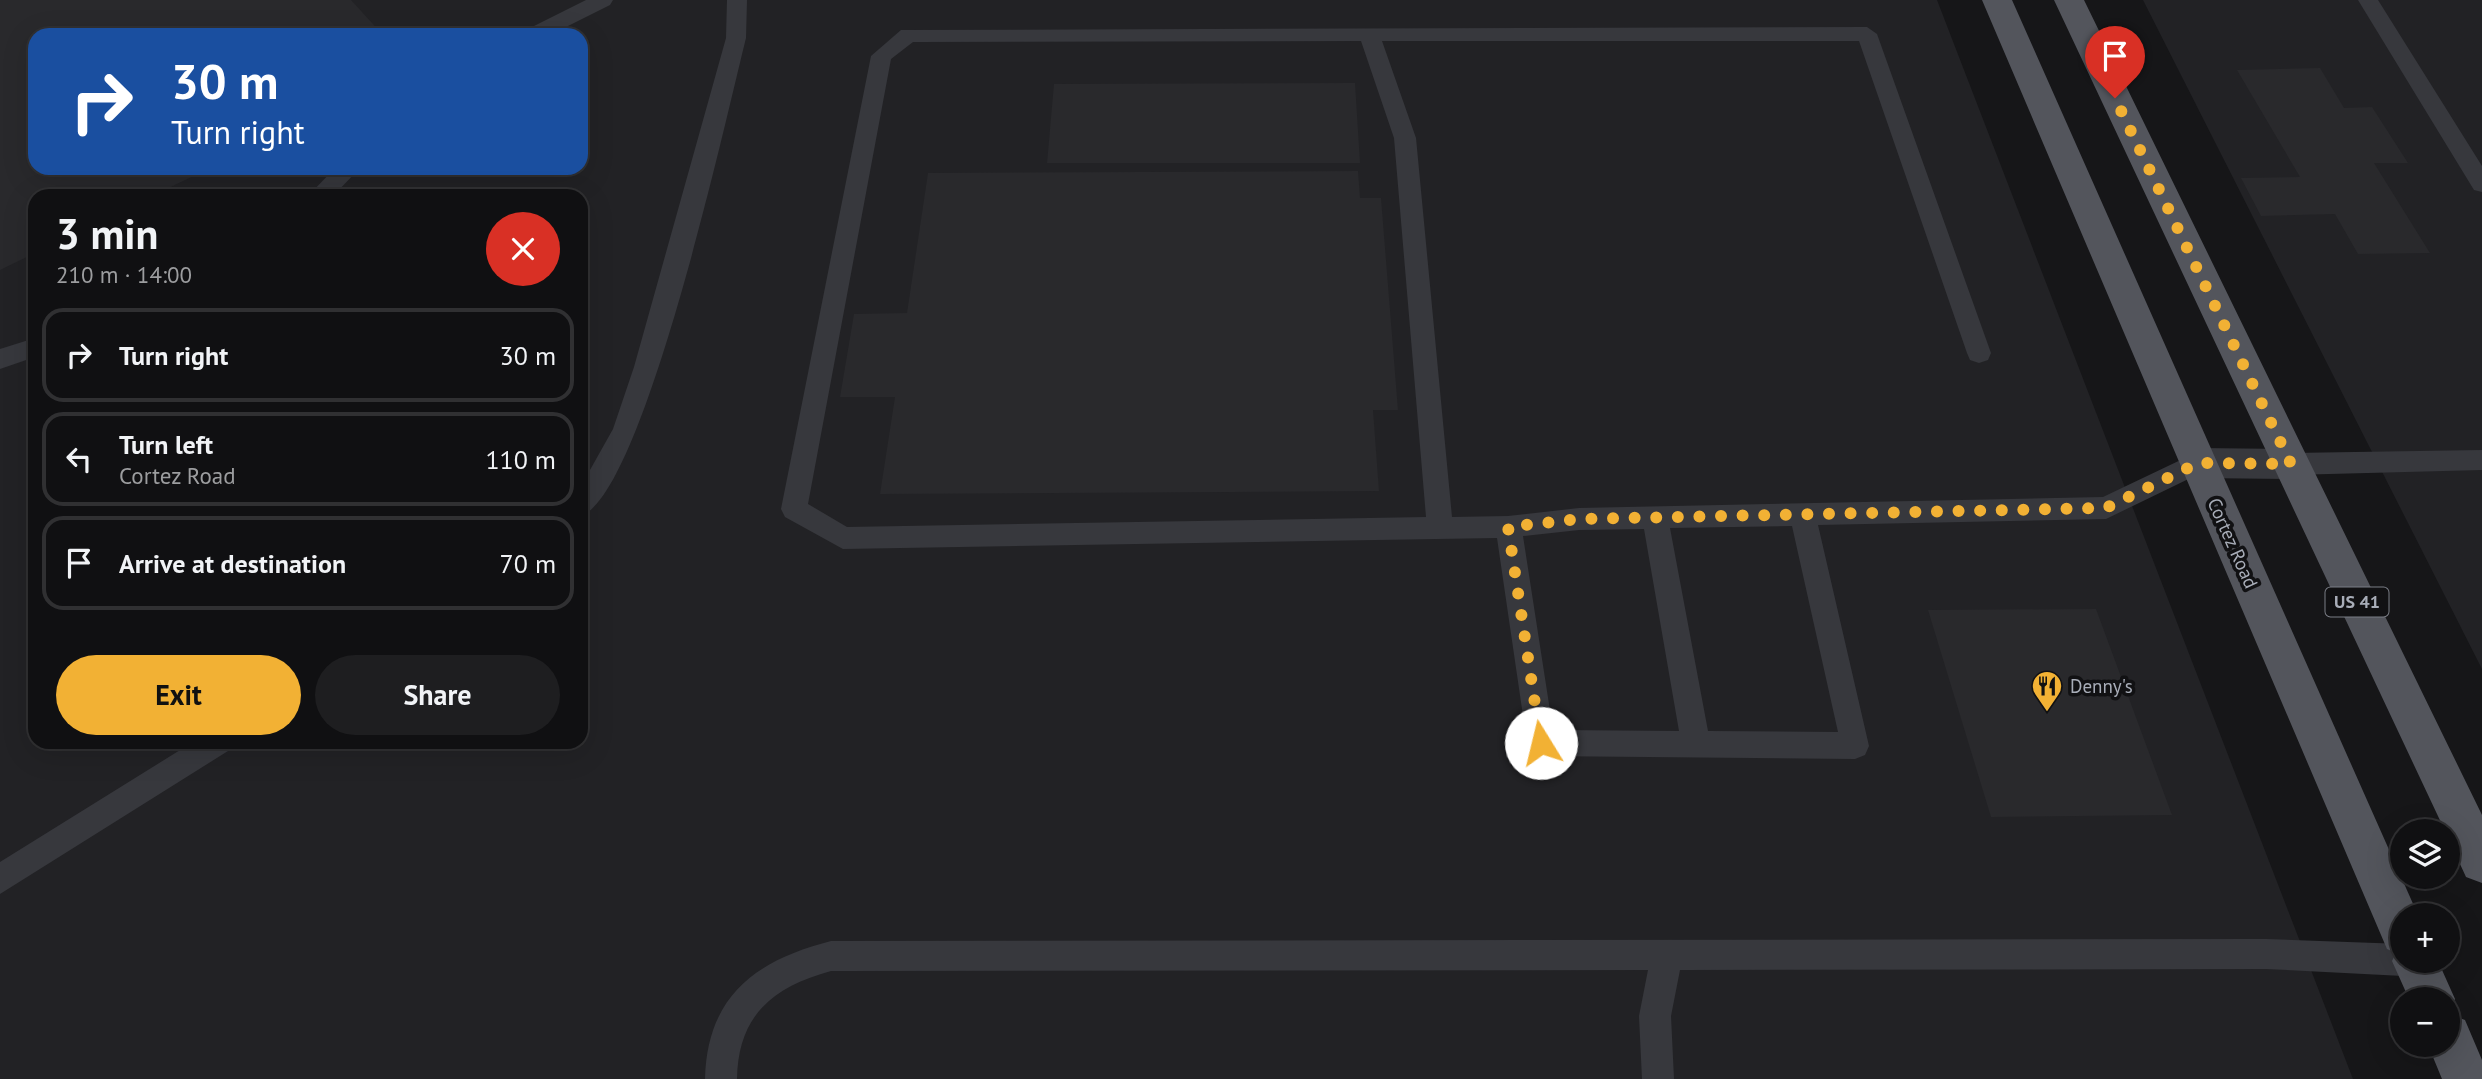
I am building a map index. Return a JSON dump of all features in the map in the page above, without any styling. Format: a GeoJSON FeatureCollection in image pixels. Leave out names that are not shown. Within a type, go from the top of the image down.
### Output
{"type":"FeatureCollection","features":[{"type":"Feature","properties":{"kind":"main road","name":"Cortez Road"},"geometry":{"type":"LineString","coordinates":[[1997,0],[2390,903]]}},
{"type":"Feature","properties":{"kind":"main road","name":"US 41"},"geometry":{"type":"LineString","coordinates":[[2068,0],[2482,862]]}},
{"type":"Feature","properties":{"kind":"main road"},"geometry":{"type":"LineString","coordinates":[[2457,1057],[2466,1079]]}},
{"type":"Feature","properties":{"kind":"street"},"geometry":{"type":"LineString","coordinates":[[2198,463],[2291,464]]}},
{"type":"Feature","properties":{"kind":"lane"},"geometry":{"type":"LineString","coordinates":[[547,28],[603,0]]}},
{"type":"Feature","properties":{"kind":"lane"},"geometry":{"type":"LineString","coordinates":[[588,498],[597,488],[614,458],[654,341],[736,38],[737,0]]}},
{"type":"Feature","properties":{"kind":"lane"},"geometry":{"type":"LineString","coordinates":[[2368,0],[2482,184]]}},
{"type":"Feature","properties":{"kind":"lane"},"geometry":{"type":"LineString","coordinates":[[1979,353],[1867,34],[908,35],[881,55],[794,509],[843,538],[1440,529],[1508,527],[1579,519],[2106,508],[2198,463]]}},
{"type":"Feature","properties":{"kind":"lane"},"geometry":{"type":"LineString","coordinates":[[1369,35],[1405,138],[1440,529]]}},
{"type":"Feature","properties":{"kind":"lane"},"geometry":{"type":"LineString","coordinates":[[326,189],[342,175]]}},
{"type":"Feature","properties":{"kind":"lane"},"geometry":{"type":"LineString","coordinates":[[0,359],[28,349]]}},
{"type":"Feature","properties":{"kind":"lane"},"geometry":{"type":"LineString","coordinates":[[2291,464],[2482,460]]}},
{"type":"Feature","properties":{"kind":"lane"},"geometry":{"type":"LineString","coordinates":[[1508,527],[1541,743],[1855,746],[1802,514]]}},
{"type":"Feature","properties":{"kind":"lane"},"geometry":{"type":"LineString","coordinates":[[1655,517],[1696,744]]}},
{"type":"Feature","properties":{"kind":"lane"},"geometry":{"type":"LineString","coordinates":[[0,878],[207,749]]}},
{"type":"Feature","properties":{"kind":"lane"},"geometry":{"type":"LineString","coordinates":[[721,1079],[726,1041],[741,1009],[765,983],[797,964],[831,956],[2266,954],[2390,959]]}},
{"type":"Feature","properties":{"kind":"lane"},"geometry":{"type":"LineString","coordinates":[[1658,1079],[1654,1042],[1655,1008],[1660,977],[1670,955]]}},
{"type":"Feature","properties":{"kind":"shaded area"},"geometry":{"type":"Polygon","coordinates":[[[0,0],[1937,0],[2353,1079],[0,1079],[0,0]]]}},
{"type":"Feature","properties":{"kind":"shaded area"},"geometry":{"type":"Polygon","coordinates":[[[2143,0],[2482,0],[2482,669],[2143,0]]]}},
{"type":"Feature","properties":{"kind":"building"},"geometry":{"type":"Polygon","coordinates":[[[0,0],[351,0],[377,28],[28,28],[28,175],[196,175],[166,189],[28,189],[28,256],[0,270],[0,0]]]}},
{"type":"Feature","properties":{"kind":"building"},"geometry":{"type":"Polygon","coordinates":[[[2320,68],[2344,108],[2372,107],[2408,163],[2374,163],[2430,253],[2358,254],[2335,214],[2261,216],[2241,178],[2300,177],[2237,70],[2320,68]]]}},
{"type":"Feature","properties":{"kind":"building"},"geometry":{"type":"Polygon","coordinates":[[[1355,83],[1360,163],[1047,163],[1054,84],[1355,83]]]}},
{"type":"Feature","properties":{"kind":"building"},"geometry":{"type":"Polygon","coordinates":[[[1358,171],[1360,198],[1381,198],[1398,410],[1373,410],[1379,491],[880,494],[895,397],[840,397],[854,314],[907,313],[928,173],[1358,171]]]}},
{"type":"Feature","properties":{"kind":"building","name":"Denny's"},"geometry":{"type":"Polygon","coordinates":[[[2096,609],[2172,815],[1991,817],[1928,610],[2096,609]]]}},
{"type":"Feature","properties":{"kind":"place","name":"Denny's"},"geometry":{"type":"Point","coordinates":[2047,713]}},
{"type":"Feature","properties":{"kind":"route"},"geometry":{"type":"LineString","coordinates":[[1541,743],[1508,527],[1579,519],[2106,508],[2198,463],[2291,464],[2115,98]]}}]}
